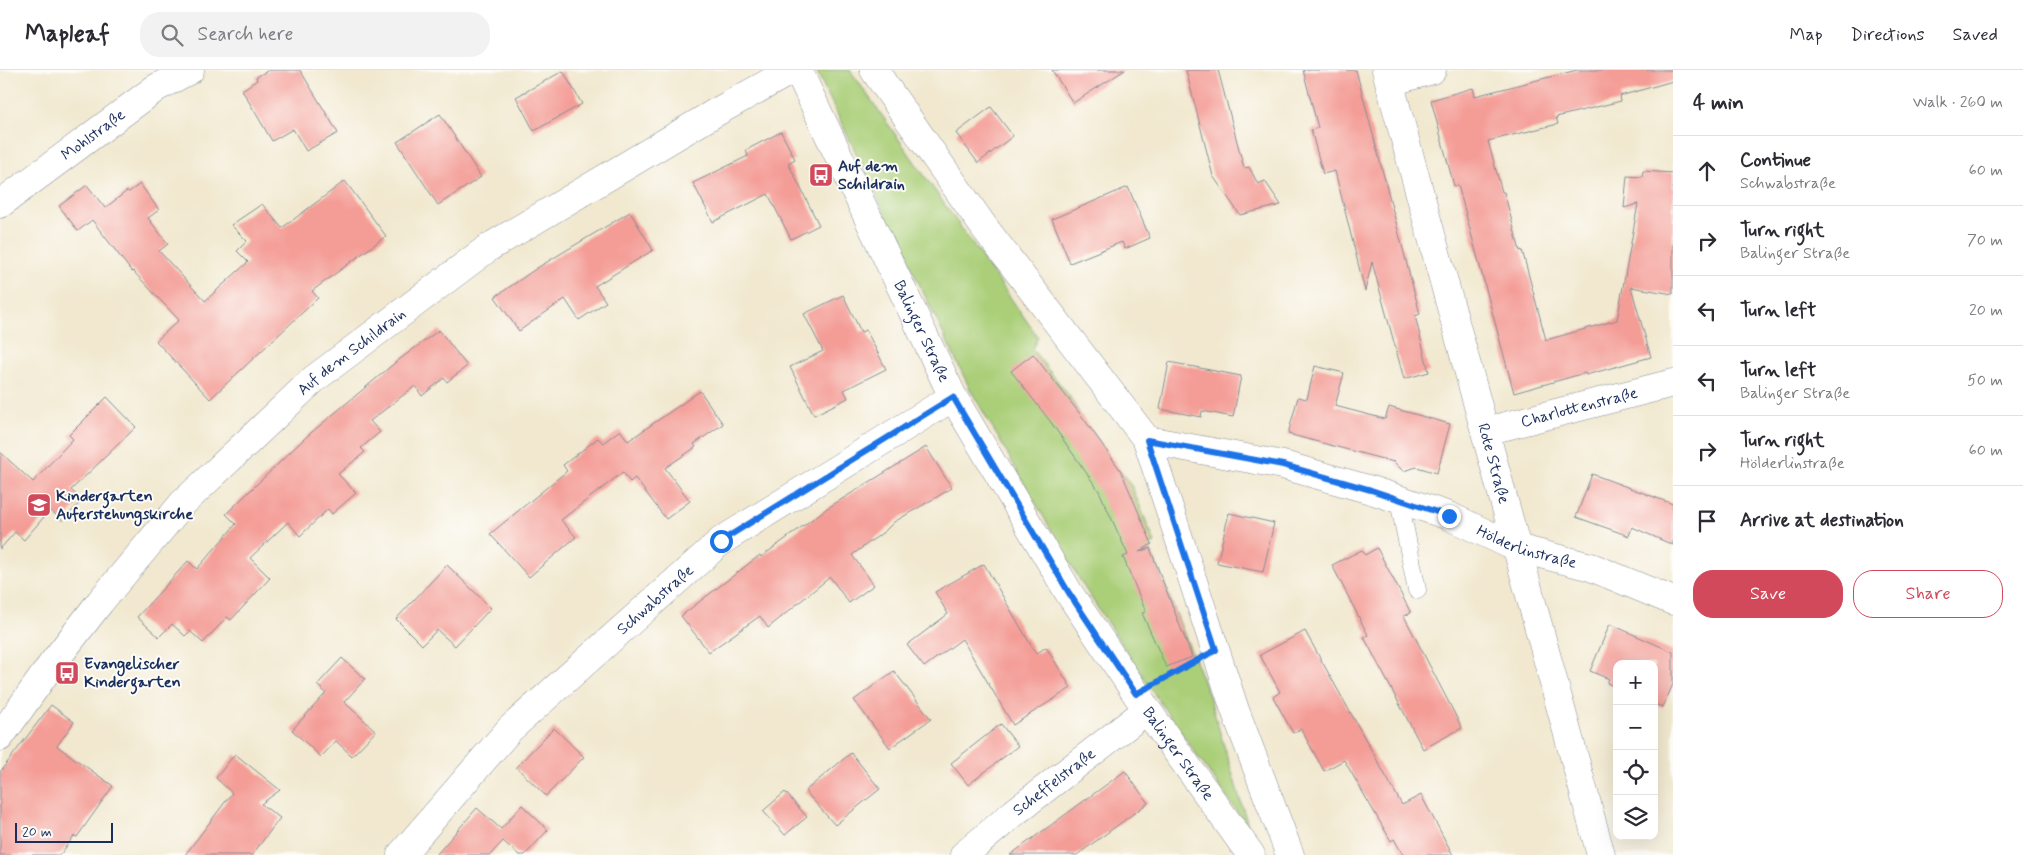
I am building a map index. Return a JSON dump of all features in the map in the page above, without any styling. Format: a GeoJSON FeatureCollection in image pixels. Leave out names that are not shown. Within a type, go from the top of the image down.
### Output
{"type":"FeatureCollection","features":[{"type":"Feature","properties":{"kind":"street","name":"Mohlstraße"},"geometry":{"type":"LineString","coordinates":[[0,204],[156,88],[190,70]]}},
{"type":"Feature","properties":{"kind":"street","name":"Auf dem Schildrain"},"geometry":{"type":"LineString","coordinates":[[0,738],[52,664],[183,503],[314,379],[488,248],[713,114],[792,70]]}},
{"type":"Feature","properties":{"kind":"street","name":"Balinger Straße"},"geometry":{"type":"LineString","coordinates":[[798,70],[953,397],[1069,593],[1142,702],[1251,855]]}},
{"type":"Feature","properties":{"kind":"street"},"geometry":{"type":"LineString","coordinates":[[874,70],[984,227],[1147,440],[1235,710],[1290,855]]}},
{"type":"Feature","properties":{"kind":"street"},"geometry":{"type":"LineString","coordinates":[[1388,76],[1432,70]]}},
{"type":"Feature","properties":{"kind":"street","name":"Rote Straße"},"geometry":{"type":"LineString","coordinates":[[1388,76],[1600,855]]}},
{"type":"Feature","properties":{"kind":"street","name":"Charlottenstraße"},"geometry":{"type":"LineString","coordinates":[[1486,431],[1673,383]]}},
{"type":"Feature","properties":{"kind":"street","name":"Schwabstraße"},"geometry":{"type":"LineString","coordinates":[[401,855],[510,729],[721,541],[953,397]]}},
{"type":"Feature","properties":{"kind":"street","name":"Hölderlinstraße"},"geometry":{"type":"LineString","coordinates":[[1147,440],[1283,465],[1399,500],[1449,516],[1517,548],[1591,567],[1673,601]]}},
{"type":"Feature","properties":{"kind":"street","name":"Scheffelstraße"},"geometry":{"type":"LineString","coordinates":[[964,855],[1142,702]]}},
{"type":"Feature","properties":{"kind":"lane"},"geometry":{"type":"LineString","coordinates":[[1399,500],[1417,590]]}},
{"type":"Feature","properties":{"kind":"path"},"geometry":{"type":"LineString","coordinates":[[1142,702],[1216,650]]}},
{"type":"Feature","properties":{"kind":"green space"},"geometry":{"type":"Polygon","coordinates":[[[816,70],[850,70],[1038,337],[1032,349],[1070,397],[1082,418],[1132,487],[1155,543],[1149,546],[1209,696],[1249,829],[1159,701],[1084,587],[969,387],[816,70]]]}},
{"type":"Feature","properties":{"kind":"building"},"geometry":{"type":"Polygon","coordinates":[[[269,70],[300,70],[338,133],[306,151],[293,129],[272,141],[242,90],[257,80],[256,77],[269,70]]]}},
{"type":"Feature","properties":{"kind":"building"},"geometry":{"type":"Polygon","coordinates":[[[1052,70],[1125,70],[1073,103],[1052,70]]]}},
{"type":"Feature","properties":{"kind":"building"},"geometry":{"type":"Polygon","coordinates":[[[1186,70],[1218,70],[1244,168],[1249,167],[1258,184],[1265,181],[1281,205],[1240,215],[1213,176],[1186,70]]]}},
{"type":"Feature","properties":{"kind":"building"},"geometry":{"type":"Polygon","coordinates":[[[1303,70],[1356,70],[1420,314],[1415,316],[1429,372],[1404,379],[1372,262],[1365,291],[1335,171],[1323,174],[1311,130],[1318,128],[1303,70]]]}},
{"type":"Feature","properties":{"kind":"building"},"geometry":{"type":"Polygon","coordinates":[[[1577,70],[1673,70],[1673,81],[1620,96],[1621,101],[1556,117],[1558,124],[1488,141],[1520,251],[1522,250],[1546,340],[1617,320],[1638,204],[1624,208],[1627,176],[1642,177],[1643,171],[1673,173],[1673,294],[1631,287],[1651,357],[1514,393],[1458,185],[1454,186],[1431,100],[1473,88],[1475,96],[1577,70]]]}},
{"type":"Feature","properties":{"kind":"building"},"geometry":{"type":"Polygon","coordinates":[[[563,71],[582,104],[534,131],[516,97],[563,71]]]}},
{"type":"Feature","properties":{"kind":"building"},"geometry":{"type":"Polygon","coordinates":[[[991,107],[1013,136],[978,163],[956,133],[991,107]]]}},
{"type":"Feature","properties":{"kind":"building"},"geometry":{"type":"Polygon","coordinates":[[[440,114],[481,177],[438,205],[397,142],[440,114]]]}},
{"type":"Feature","properties":{"kind":"building"},"geometry":{"type":"Polygon","coordinates":[[[781,132],[795,159],[788,163],[819,225],[791,239],[768,194],[713,222],[693,183],[748,156],[746,150],[781,132]]]}},
{"type":"Feature","properties":{"kind":"building"},"geometry":{"type":"Polygon","coordinates":[[[345,181],[386,236],[312,291],[318,298],[210,399],[156,341],[179,320],[132,272],[92,220],[78,231],[59,206],[87,185],[105,208],[127,191],[129,192],[140,184],[159,210],[148,218],[168,244],[159,251],[205,301],[248,262],[237,251],[247,241],[231,225],[262,204],[282,228],[345,181]]]}},
{"type":"Feature","properties":{"kind":"building"},"geometry":{"type":"Polygon","coordinates":[[[1128,187],[1150,238],[1125,249],[1122,242],[1070,263],[1052,219],[1128,187]]]}},
{"type":"Feature","properties":{"kind":"building"},"geometry":{"type":"Polygon","coordinates":[[[630,212],[653,250],[595,286],[606,302],[579,320],[565,299],[519,331],[495,297],[537,268],[630,212]]]}},
{"type":"Feature","properties":{"kind":"building"},"geometry":{"type":"Polygon","coordinates":[[[843,295],[861,332],[866,330],[886,369],[844,390],[848,398],[814,415],[790,367],[823,351],[804,314],[843,295]]]}},
{"type":"Feature","properties":{"kind":"building"},"geometry":{"type":"Polygon","coordinates":[[[439,330],[467,366],[447,382],[444,378],[422,396],[415,386],[370,421],[380,432],[361,448],[365,452],[338,474],[356,493],[332,514],[328,509],[300,536],[288,522],[250,558],[270,578],[231,620],[227,617],[203,643],[190,631],[185,636],[172,624],[159,637],[137,617],[188,561],[197,569],[236,524],[226,514],[306,437],[396,362],[439,330]]]}},
{"type":"Feature","properties":{"kind":"building"},"geometry":{"type":"Polygon","coordinates":[[[1033,354],[1084,419],[1121,471],[1152,544],[1139,552],[1150,548],[1192,657],[1166,667],[1142,613],[1146,612],[1123,557],[1128,555],[1099,491],[1050,421],[1011,371],[1033,354]]]}},
{"type":"Feature","properties":{"kind":"building"},"geometry":{"type":"Polygon","coordinates":[[[1169,362],[1241,376],[1233,417],[1202,411],[1201,417],[1160,409],[1169,362]]]}},
{"type":"Feature","properties":{"kind":"building"},"geometry":{"type":"Polygon","coordinates":[[[1315,366],[1344,373],[1335,406],[1385,419],[1389,407],[1450,424],[1437,473],[1417,467],[1403,471],[1394,462],[1288,434],[1298,397],[1307,399],[1315,366]]]}},
{"type":"Feature","properties":{"kind":"building"},"geometry":{"type":"Polygon","coordinates":[[[700,391],[723,424],[694,444],[696,447],[665,468],[690,501],[666,519],[635,478],[630,482],[623,472],[561,520],[576,537],[529,577],[490,534],[567,471],[563,465],[598,438],[603,443],[620,430],[628,441],[700,391]]]}},
{"type":"Feature","properties":{"kind":"building"},"geometry":{"type":"Polygon","coordinates":[[[107,397],[136,427],[71,490],[82,500],[63,521],[50,510],[24,540],[15,532],[0,549],[0,452],[33,482],[73,439],[69,435],[107,397]]]}},
{"type":"Feature","properties":{"kind":"building"},"geometry":{"type":"Polygon","coordinates":[[[926,447],[952,488],[894,522],[885,531],[852,555],[874,585],[849,603],[830,577],[768,628],[760,616],[709,652],[681,616],[760,555],[761,557],[826,509],[926,447]]]}},
{"type":"Feature","properties":{"kind":"building"},"geometry":{"type":"Polygon","coordinates":[[[1592,474],[1673,504],[1673,545],[1632,527],[1629,536],[1576,517],[1592,474]]]}},
{"type":"Feature","properties":{"kind":"building"},"geometry":{"type":"Polygon","coordinates":[[[1229,513],[1274,523],[1263,572],[1217,563],[1229,513]]]}},
{"type":"Feature","properties":{"kind":"building"},"geometry":{"type":"Polygon","coordinates":[[[1377,548],[1411,613],[1404,616],[1462,728],[1423,749],[1364,637],[1368,635],[1332,565],[1362,550],[1365,555],[1377,548]]]}},
{"type":"Feature","properties":{"kind":"building"},"geometry":{"type":"Polygon","coordinates":[[[984,564],[1036,654],[1046,647],[1071,688],[1013,725],[962,639],[924,667],[907,645],[948,614],[935,592],[984,564]]]}},
{"type":"Feature","properties":{"kind":"building"},"geometry":{"type":"Polygon","coordinates":[[[447,565],[491,608],[455,646],[437,630],[422,645],[396,619],[447,565]]]}},
{"type":"Feature","properties":{"kind":"building"},"geometry":{"type":"Polygon","coordinates":[[[1610,624],[1673,652],[1673,684],[1663,707],[1658,705],[1658,660],[1613,660],[1613,686],[1607,683],[1609,679],[1590,671],[1610,624]]]}},
{"type":"Feature","properties":{"kind":"building"},"geometry":{"type":"Polygon","coordinates":[[[1305,631],[1402,805],[1421,795],[1453,855],[1403,855],[1394,839],[1391,841],[1344,760],[1324,771],[1301,729],[1293,733],[1273,697],[1280,692],[1260,655],[1305,631]]]}},
{"type":"Feature","properties":{"kind":"building"},"geometry":{"type":"Polygon","coordinates":[[[342,658],[365,679],[344,702],[376,731],[352,756],[336,741],[321,757],[292,730],[326,693],[317,685],[342,658]]]}},
{"type":"Feature","properties":{"kind":"building"},"geometry":{"type":"Polygon","coordinates":[[[894,671],[931,719],[890,748],[854,700],[894,671]]]}},
{"type":"Feature","properties":{"kind":"building"},"geometry":{"type":"Polygon","coordinates":[[[51,705],[74,722],[57,746],[113,786],[77,837],[74,836],[60,855],[0,855],[0,772],[51,705]]]}},
{"type":"Feature","properties":{"kind":"building"},"geometry":{"type":"Polygon","coordinates":[[[1001,724],[1018,746],[968,785],[951,763],[1001,724]]]}},
{"type":"Feature","properties":{"kind":"building"},"geometry":{"type":"Polygon","coordinates":[[[554,728],[584,757],[546,796],[516,767],[554,728]]]}},
{"type":"Feature","properties":{"kind":"building"},"geometry":{"type":"Polygon","coordinates":[[[851,753],[880,789],[835,825],[805,791],[851,753]]]}},
{"type":"Feature","properties":{"kind":"building"},"geometry":{"type":"Polygon","coordinates":[[[235,754],[280,790],[261,804],[280,818],[252,855],[185,855],[232,793],[216,778],[235,754]]]}},
{"type":"Feature","properties":{"kind":"building"},"geometry":{"type":"Polygon","coordinates":[[[1125,771],[1148,803],[1077,855],[1010,855],[1125,771]]]}},
{"type":"Feature","properties":{"kind":"building"},"geometry":{"type":"Polygon","coordinates":[[[785,792],[807,817],[785,835],[763,811],[785,792]]]}},
{"type":"Feature","properties":{"kind":"building"},"geometry":{"type":"Polygon","coordinates":[[[522,805],[548,830],[525,855],[519,855],[503,841],[490,855],[436,855],[477,808],[501,829],[522,805]]]}},
{"type":"Feature","properties":{"kind":"place","name":"Auf dem Schildrain"},"geometry":{"type":"Point","coordinates":[821,175]}},
{"type":"Feature","properties":{"kind":"place","name":"Kindergarten Auferstehungskirche"},"geometry":{"type":"Point","coordinates":[39,505]}},
{"type":"Feature","properties":{"kind":"place","name":"Evangelischer Kindergarten"},"geometry":{"type":"Point","coordinates":[67,673]}},
{"type":"Feature","properties":{"kind":"route"},"geometry":{"type":"LineString","coordinates":[[721,541],[953,397],[1069,593],[1136,694],[1216,650],[1147,440],[1283,465],[1371,490],[1449,516]]}}]}
